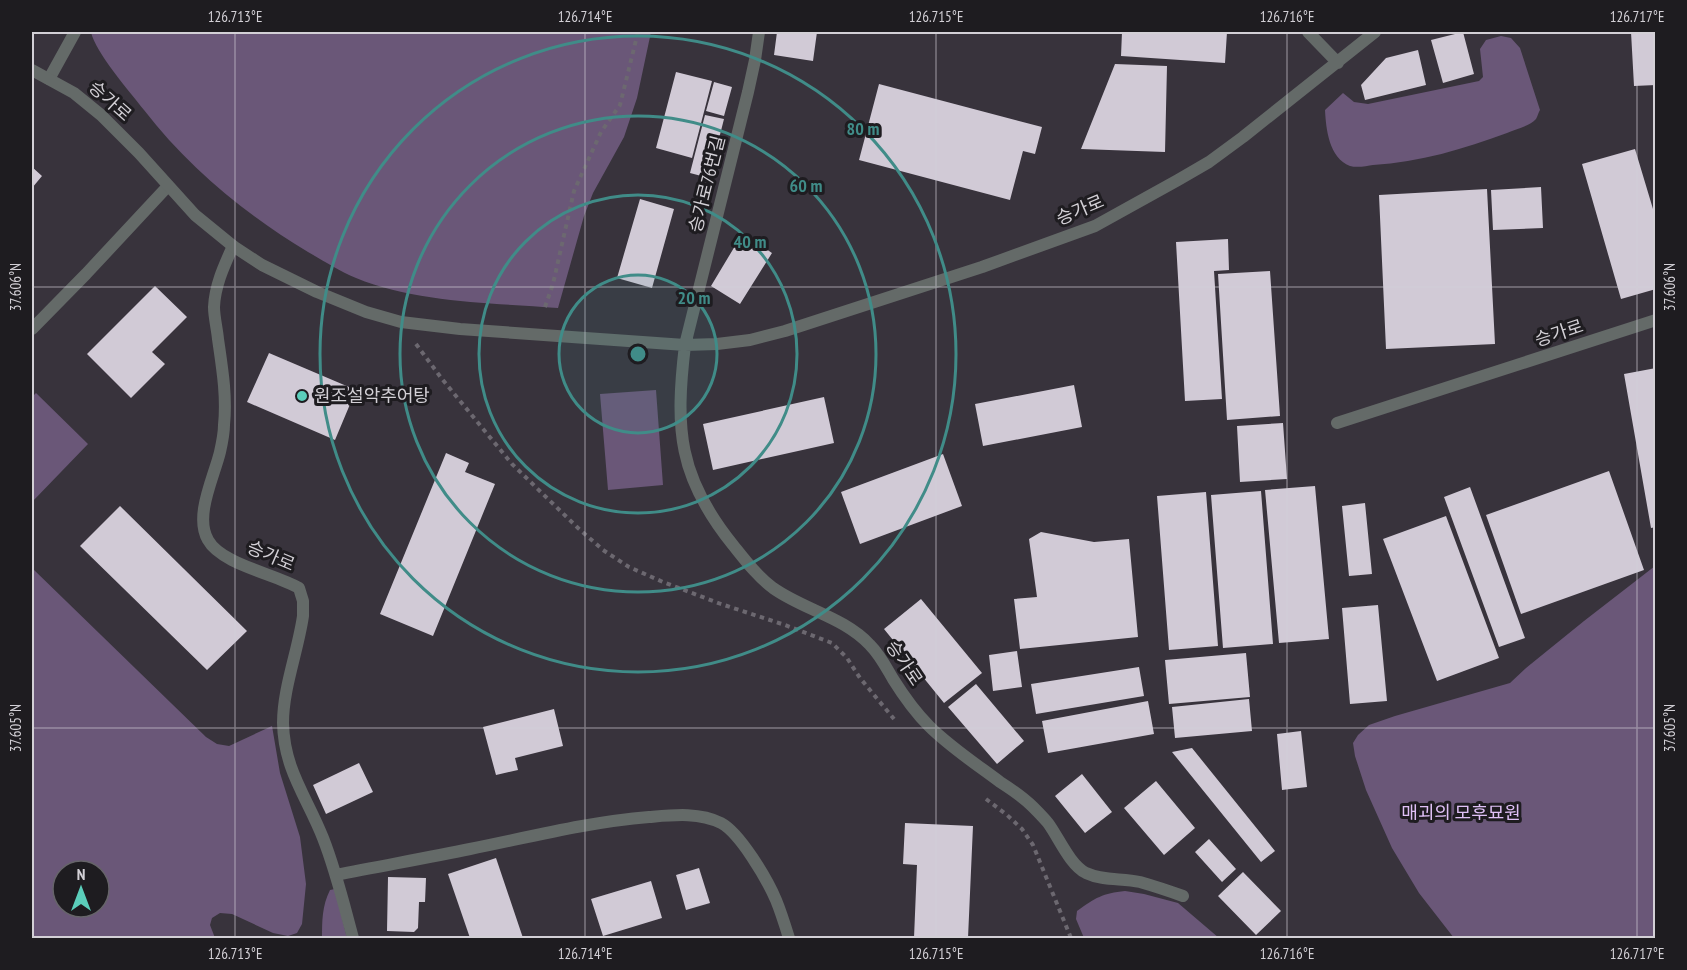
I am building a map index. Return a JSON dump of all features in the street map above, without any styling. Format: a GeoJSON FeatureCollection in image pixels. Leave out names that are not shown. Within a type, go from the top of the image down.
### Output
{"type":"FeatureCollection","features":[{"type":"Feature","properties":{"kind":"street"},"geometry":{"type":"LineString","coordinates":[[49,79],[75,32]]}},
{"type":"Feature","properties":{"kind":"street","name":"승가로76번길"},"geometry":{"type":"LineString","coordinates":[[685,345],[756,60],[759,32]]}},
{"type":"Feature","properties":{"kind":"street"},"geometry":{"type":"LineString","coordinates":[[1308,32],[1338,63]]}},
{"type":"Feature","properties":{"kind":"street","name":"승가로"},"geometry":{"type":"LineString","coordinates":[[32,70],[74,93],[102,115],[195,215],[233,246],[262,265],[317,292],[366,312],[401,322],[460,329],[685,345],[750,340],[785,331],[982,267],[1095,226],[1209,162],[1375,32]]}},
{"type":"Feature","properties":{"kind":"street"},"geometry":{"type":"LineString","coordinates":[[32,329],[168,186]]}},
{"type":"Feature","properties":{"kind":"street","name":"승가로"},"geometry":{"type":"LineString","coordinates":[[233,246],[220,275],[214,308],[225,396],[225,424],[203,511],[203,527],[207,539],[215,550],[255,570],[287,580],[299,588],[303,601],[303,616],[285,703],[284,737],[292,774],[319,828],[336,875],[353,939]]}},
{"type":"Feature","properties":{"kind":"street","name":"승가로"},"geometry":{"type":"LineString","coordinates":[[1336,423],[1656,320]]}},
{"type":"Feature","properties":{"kind":"street","name":"승가로"},"geometry":{"type":"LineString","coordinates":[[685,345],[680,412],[682,442],[688,466],[697,491],[718,526],[751,567],[773,588],[801,605],[854,630],[870,644],[909,703],[928,725],[970,760],[1031,804],[1048,823],[1072,861],[1084,872],[1098,878],[1139,882],[1183,896]]}},
{"type":"Feature","properties":{"kind":"street"},"geometry":{"type":"LineString","coordinates":[[336,875],[614,820],[697,815],[724,825],[741,841],[775,897],[783,915],[789,939]]}},
{"type":"Feature","properties":{"kind":"path"},"geometry":{"type":"LineString","coordinates":[[545,307],[554,284],[574,191],[601,132],[620,105],[638,32]]}},
{"type":"Feature","properties":{"kind":"path"},"geometry":{"type":"LineString","coordinates":[[401,322],[442,379],[512,464],[603,550],[629,567],[663,582],[832,644],[847,658],[860,678],[901,726]]}},
{"type":"Feature","properties":{"kind":"path"},"geometry":{"type":"LineString","coordinates":[[983,796],[1007,815],[1033,845],[1071,939]]}},
{"type":"Feature","properties":{"kind":"green space"},"geometry":{"type":"Polygon","coordinates":[[[91,32],[651,32],[637,98],[624,137],[593,193],[584,216],[558,308],[482,303],[404,293],[356,278],[308,252],[240,206],[179,151],[114,72],[99,50],[91,32]]]}},
{"type":"Feature","properties":{"kind":"green space"},"geometry":{"type":"Polygon","coordinates":[[[1501,36],[1511,38],[1520,48],[1540,110],[1533,121],[1523,127],[1475,144],[1408,161],[1356,167],[1350,166],[1337,157],[1330,142],[1325,110],[1343,93],[1354,102],[1368,104],[1479,81],[1483,77],[1480,49],[1486,40],[1501,36]]]}},
{"type":"Feature","properties":{"kind":"green space"},"geometry":{"type":"Polygon","coordinates":[[[656,390],[663,485],[608,490],[600,394],[656,390]]]}},
{"type":"Feature","properties":{"kind":"green space"},"geometry":{"type":"Polygon","coordinates":[[[36,393],[88,444],[32,502],[32,397],[36,393]]]}},
{"type":"Feature","properties":{"kind":"green space","name":"매괴의 모후묘원"},"geometry":{"type":"Polygon","coordinates":[[[1655,566],[1655,938],[1454,938],[1419,893],[1392,848],[1366,790],[1353,743],[1369,725],[1510,683],[1655,566]]]}},
{"type":"Feature","properties":{"kind":"green space"},"geometry":{"type":"Polygon","coordinates":[[[32,568],[206,737],[217,744],[229,746],[272,726],[280,773],[300,837],[306,884],[302,924],[297,933],[288,936],[273,933],[232,914],[220,913],[212,918],[210,925],[215,938],[32,938],[32,568]]]}},
{"type":"Feature","properties":{"kind":"green space"},"geometry":{"type":"Polygon","coordinates":[[[335,889],[347,938],[322,938],[325,902],[330,890],[335,889]]]}},
{"type":"Feature","properties":{"kind":"green space"},"geometry":{"type":"Polygon","coordinates":[[[1125,891],[1178,903],[1219,938],[1084,938],[1076,919],[1077,911],[1100,897],[1125,891]]]}},
{"type":"Feature","properties":{"kind":"building"},"geometry":{"type":"Polygon","coordinates":[[[777,32],[817,32],[813,61],[774,55],[777,32]]]}},
{"type":"Feature","properties":{"kind":"building"},"geometry":{"type":"Polygon","coordinates":[[[1122,32],[1227,32],[1225,63],[1121,56],[1122,32]]]}},
{"type":"Feature","properties":{"kind":"building"},"geometry":{"type":"Polygon","coordinates":[[[1463,32],[1474,74],[1443,83],[1431,40],[1463,32]]]}},
{"type":"Feature","properties":{"kind":"building"},"geometry":{"type":"Polygon","coordinates":[[[1631,32],[1656,32],[1656,85],[1634,86],[1631,32]]]}},
{"type":"Feature","properties":{"kind":"building"},"geometry":{"type":"Polygon","coordinates":[[[1418,50],[1426,85],[1365,100],[1361,85],[1386,58],[1418,50]]]}},
{"type":"Feature","properties":{"kind":"building"},"geometry":{"type":"Polygon","coordinates":[[[1115,64],[1167,66],[1165,152],[1081,149],[1115,64]]]}},
{"type":"Feature","properties":{"kind":"building"},"geometry":{"type":"Polygon","coordinates":[[[676,72],[712,81],[692,158],[656,148],[676,72]]]}},
{"type":"Feature","properties":{"kind":"building"},"geometry":{"type":"Polygon","coordinates":[[[714,82],[732,87],[724,116],[706,111],[714,82]]]}},
{"type":"Feature","properties":{"kind":"building"},"geometry":{"type":"Polygon","coordinates":[[[879,84],[1042,127],[1035,154],[1023,151],[1010,200],[859,160],[879,84]]]}},
{"type":"Feature","properties":{"kind":"building"},"geometry":{"type":"Polygon","coordinates":[[[705,115],[724,119],[709,178],[690,173],[705,115]]]}},
{"type":"Feature","properties":{"kind":"building"},"geometry":{"type":"Polygon","coordinates":[[[1635,149],[1656,219],[1656,289],[1621,299],[1582,164],[1635,149]]]}},
{"type":"Feature","properties":{"kind":"building"},"geometry":{"type":"Polygon","coordinates":[[[32,167],[42,176],[32,188],[32,167]]]}},
{"type":"Feature","properties":{"kind":"building"},"geometry":{"type":"Polygon","coordinates":[[[1541,187],[1543,228],[1493,230],[1491,190],[1541,187]]]}},
{"type":"Feature","properties":{"kind":"building"},"geometry":{"type":"Polygon","coordinates":[[[1487,189],[1495,344],[1386,349],[1379,195],[1487,189]]]}},
{"type":"Feature","properties":{"kind":"building"},"geometry":{"type":"Polygon","coordinates":[[[640,199],[674,209],[652,288],[617,278],[640,199]]]}},
{"type":"Feature","properties":{"kind":"building"},"geometry":{"type":"Polygon","coordinates":[[[1228,239],[1229,270],[1214,271],[1222,399],[1185,401],[1176,242],[1228,239]]]}},
{"type":"Feature","properties":{"kind":"building"},"geometry":{"type":"Polygon","coordinates":[[[738,241],[752,249],[757,243],[772,253],[740,304],[711,286],[738,241]]]}},
{"type":"Feature","properties":{"kind":"building"},"geometry":{"type":"Polygon","coordinates":[[[1270,271],[1280,416],[1227,420],[1218,274],[1270,271]]]}},
{"type":"Feature","properties":{"kind":"building"},"geometry":{"type":"Polygon","coordinates":[[[155,286],[187,317],[152,352],[165,364],[131,398],[87,354],[155,286]]]}},
{"type":"Feature","properties":{"kind":"building","name":"원조설악추어탕"},"geometry":{"type":"Polygon","coordinates":[[[269,353],[356,390],[335,440],[247,402],[269,353]]]}},
{"type":"Feature","properties":{"kind":"building"},"geometry":{"type":"Polygon","coordinates":[[[1656,368],[1656,527],[1651,528],[1624,374],[1656,368]]]}},
{"type":"Feature","properties":{"kind":"building"},"geometry":{"type":"Polygon","coordinates":[[[1074,385],[1082,427],[983,446],[975,404],[1074,385]]]}},
{"type":"Feature","properties":{"kind":"building"},"geometry":{"type":"Polygon","coordinates":[[[824,397],[834,443],[713,470],[703,424],[824,397]]]}},
{"type":"Feature","properties":{"kind":"building"},"geometry":{"type":"Polygon","coordinates":[[[1283,423],[1287,479],[1240,482],[1237,426],[1283,423]]]}},
{"type":"Feature","properties":{"kind":"building"},"geometry":{"type":"Polygon","coordinates":[[[446,453],[469,463],[465,472],[495,484],[433,636],[380,614],[446,453]]]}},
{"type":"Feature","properties":{"kind":"building"},"geometry":{"type":"Polygon","coordinates":[[[943,454],[962,506],[860,544],[841,492],[943,454]]]}},
{"type":"Feature","properties":{"kind":"building"},"geometry":{"type":"Polygon","coordinates":[[[1609,471],[1644,570],[1521,614],[1486,515],[1609,471]]]}},
{"type":"Feature","properties":{"kind":"building"},"geometry":{"type":"Polygon","coordinates":[[[1315,486],[1329,639],[1279,643],[1265,490],[1315,486]]]}},
{"type":"Feature","properties":{"kind":"building"},"geometry":{"type":"Polygon","coordinates":[[[1470,487],[1525,638],[1499,647],[1444,497],[1470,487]]]}},
{"type":"Feature","properties":{"kind":"building"},"geometry":{"type":"Polygon","coordinates":[[[1261,491],[1273,644],[1223,648],[1211,495],[1261,491]]]}},
{"type":"Feature","properties":{"kind":"building"},"geometry":{"type":"Polygon","coordinates":[[[1206,492],[1218,646],[1169,650],[1157,496],[1206,492]]]}},
{"type":"Feature","properties":{"kind":"building"},"geometry":{"type":"Polygon","coordinates":[[[1365,503],[1372,574],[1349,576],[1342,506],[1365,503]]]}},
{"type":"Feature","properties":{"kind":"building"},"geometry":{"type":"Polygon","coordinates":[[[120,506],[247,631],[207,670],[80,546],[120,506]]]}},
{"type":"Feature","properties":{"kind":"building"},"geometry":{"type":"Polygon","coordinates":[[[1446,516],[1499,658],[1437,681],[1383,539],[1446,516]]]}},
{"type":"Feature","properties":{"kind":"building"},"geometry":{"type":"Polygon","coordinates":[[[1041,532],[1094,542],[1129,539],[1138,637],[1020,649],[1014,599],[1037,597],[1029,539],[1041,532]]]}},
{"type":"Feature","properties":{"kind":"building"},"geometry":{"type":"Polygon","coordinates":[[[921,599],[982,673],[944,703],[884,629],[921,599]]]}},
{"type":"Feature","properties":{"kind":"building"},"geometry":{"type":"Polygon","coordinates":[[[1378,605],[1387,701],[1350,704],[1342,608],[1378,605]]]}},
{"type":"Feature","properties":{"kind":"building"},"geometry":{"type":"Polygon","coordinates":[[[1017,651],[1022,687],[993,691],[989,655],[1017,651]]]}},
{"type":"Feature","properties":{"kind":"building"},"geometry":{"type":"Polygon","coordinates":[[[1246,653],[1250,697],[1169,704],[1165,660],[1246,653]]]}},
{"type":"Feature","properties":{"kind":"building"},"geometry":{"type":"Polygon","coordinates":[[[1139,667],[1144,696],[1036,714],[1031,684],[1139,667]]]}},
{"type":"Feature","properties":{"kind":"building"},"geometry":{"type":"Polygon","coordinates":[[[976,684],[1024,741],[997,764],[948,707],[976,684]]]}},
{"type":"Feature","properties":{"kind":"building"},"geometry":{"type":"Polygon","coordinates":[[[1249,699],[1252,731],[1175,738],[1172,707],[1249,699]]]}},
{"type":"Feature","properties":{"kind":"building"},"geometry":{"type":"Polygon","coordinates":[[[1148,701],[1154,734],[1048,753],[1042,721],[1148,701]]]}},
{"type":"Feature","properties":{"kind":"building"},"geometry":{"type":"Polygon","coordinates":[[[554,709],[563,746],[515,758],[518,770],[496,775],[483,727],[554,709]]]}},
{"type":"Feature","properties":{"kind":"building"},"geometry":{"type":"Polygon","coordinates":[[[1301,731],[1307,787],[1282,790],[1277,734],[1301,731]]]}},
{"type":"Feature","properties":{"kind":"building"},"geometry":{"type":"Polygon","coordinates":[[[1192,748],[1275,851],[1261,862],[1172,752],[1192,748]]]}},
{"type":"Feature","properties":{"kind":"building"},"geometry":{"type":"Polygon","coordinates":[[[359,763],[373,792],[326,814],[313,785],[359,763]]]}},
{"type":"Feature","properties":{"kind":"building"},"geometry":{"type":"Polygon","coordinates":[[[1082,774],[1112,812],[1085,833],[1055,796],[1082,774]]]}},
{"type":"Feature","properties":{"kind":"building"},"geometry":{"type":"Polygon","coordinates":[[[1156,781],[1195,828],[1164,855],[1124,808],[1156,781]]]}},
{"type":"Feature","properties":{"kind":"building"},"geometry":{"type":"Polygon","coordinates":[[[905,823],[973,826],[968,938],[914,938],[917,865],[903,864],[905,823]]]}},
{"type":"Feature","properties":{"kind":"building"},"geometry":{"type":"Polygon","coordinates":[[[1209,839],[1236,869],[1222,882],[1195,852],[1209,839]]]}},
{"type":"Feature","properties":{"kind":"building"},"geometry":{"type":"Polygon","coordinates":[[[496,858],[523,938],[470,938],[448,874],[496,858]]]}},
{"type":"Feature","properties":{"kind":"building"},"geometry":{"type":"Polygon","coordinates":[[[699,868],[710,903],[686,910],[676,875],[699,868]]]}},
{"type":"Feature","properties":{"kind":"building"},"geometry":{"type":"Polygon","coordinates":[[[1243,872],[1281,911],[1256,935],[1218,896],[1243,872]]]}},
{"type":"Feature","properties":{"kind":"building"},"geometry":{"type":"Polygon","coordinates":[[[388,877],[426,878],[425,902],[419,902],[418,928],[414,932],[387,931],[388,877]]]}},
{"type":"Feature","properties":{"kind":"building"},"geometry":{"type":"Polygon","coordinates":[[[651,881],[662,918],[603,936],[591,899],[651,881]]]}},
{"type":"Feature","properties":{"kind":"place","name":"원조설악추어탕"},"geometry":{"type":"Point","coordinates":[302,396]}}]}
